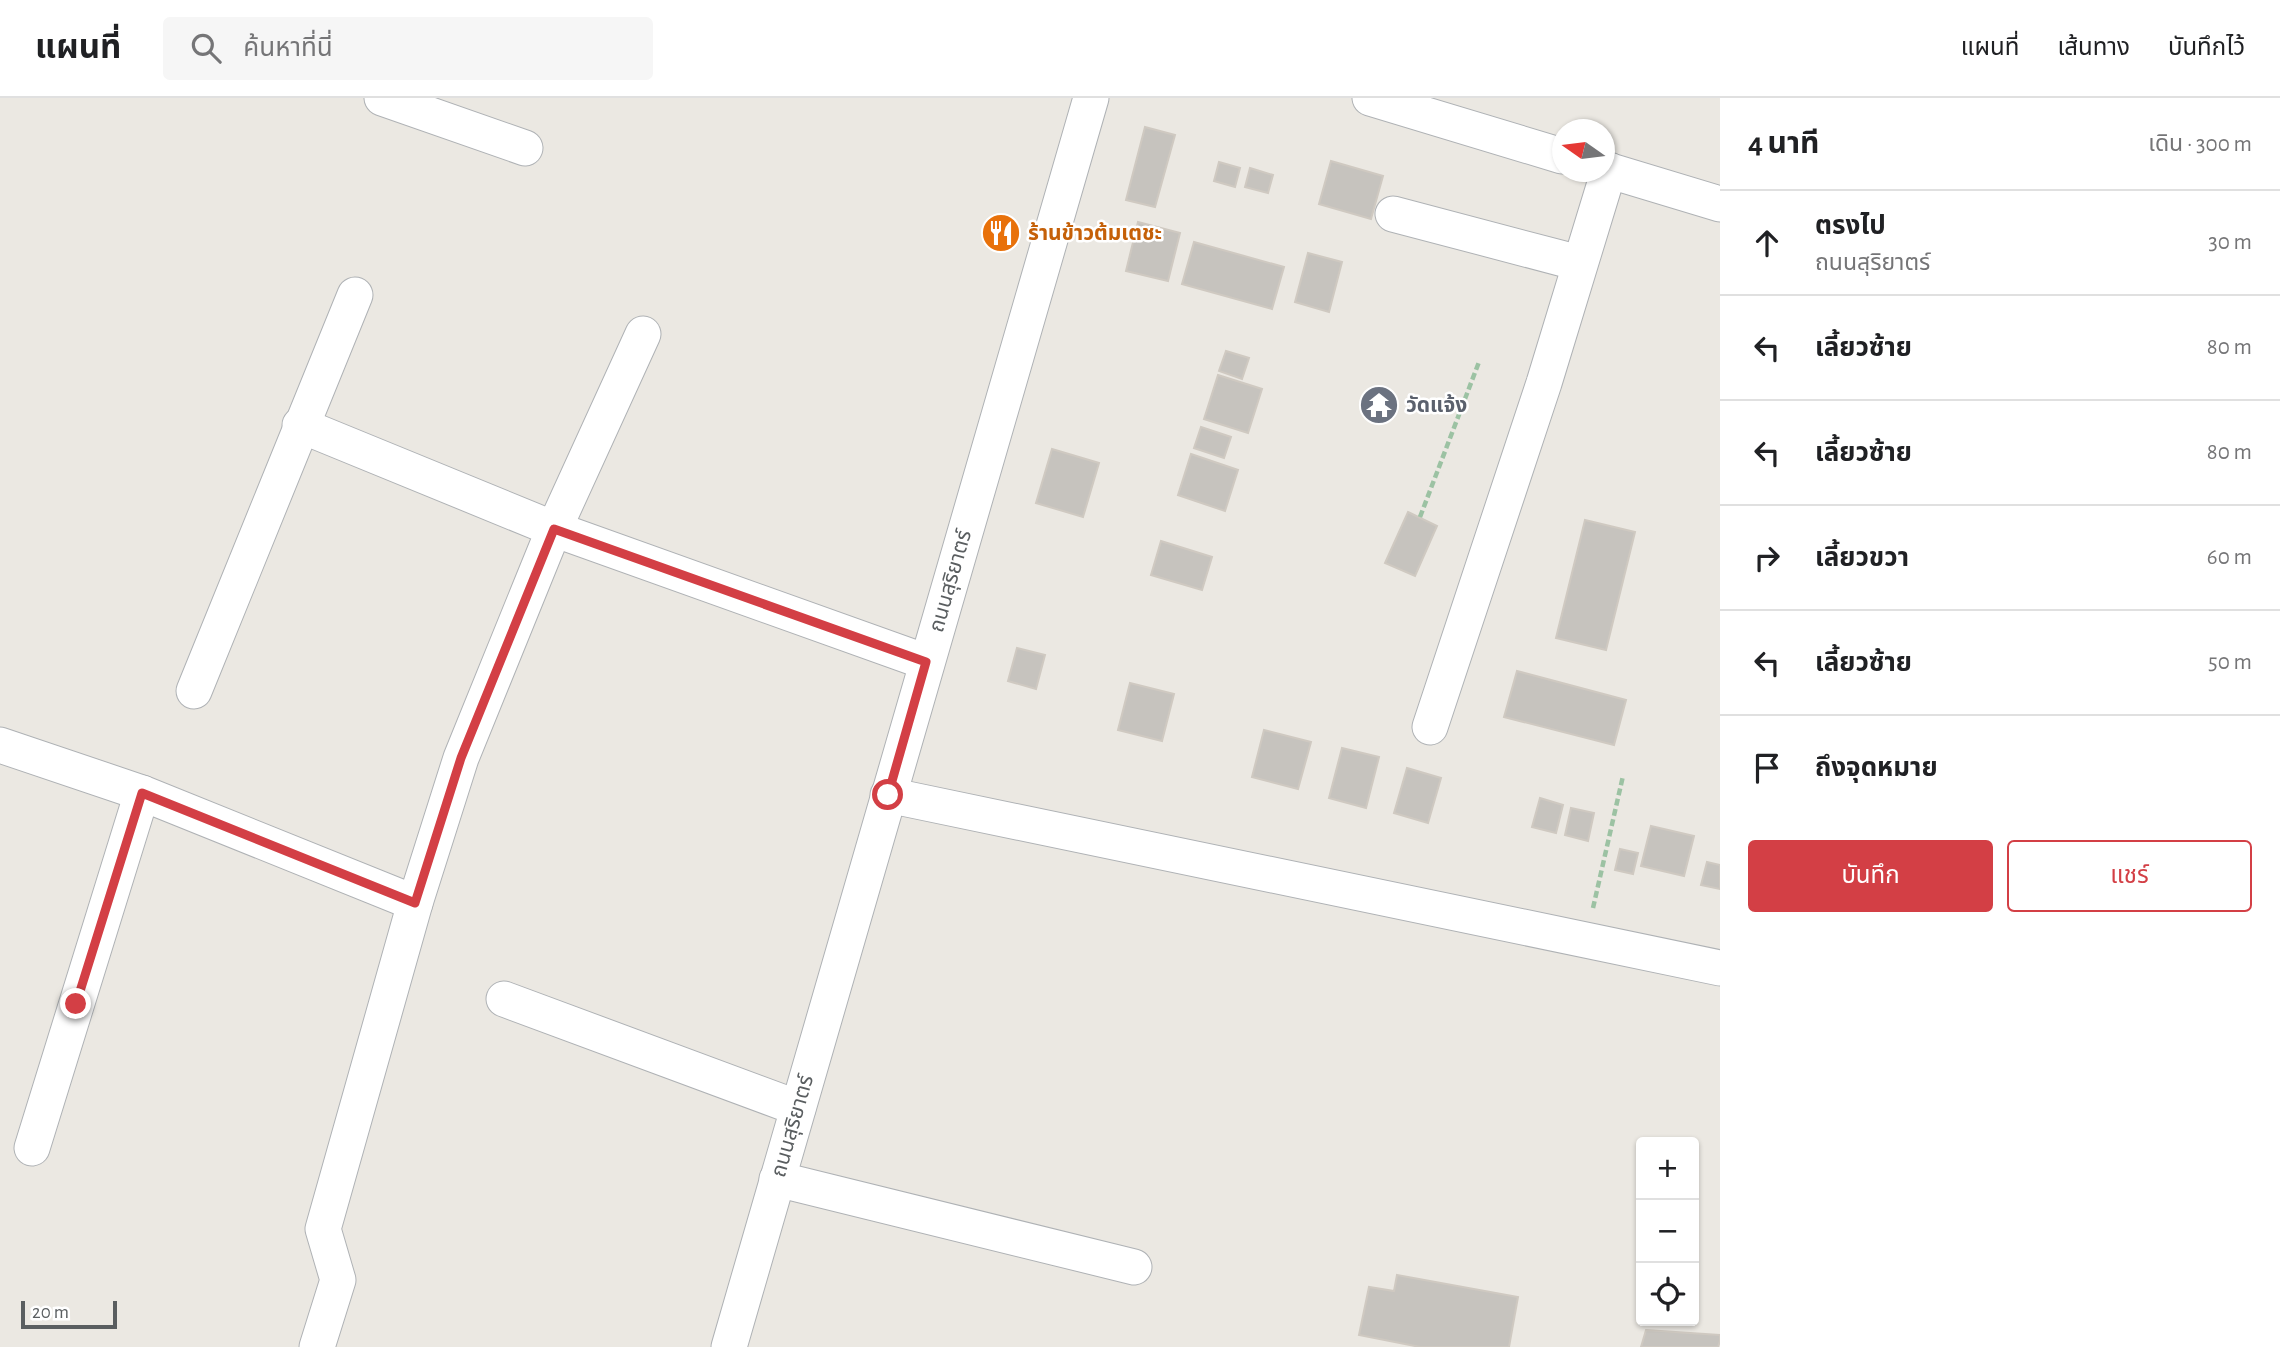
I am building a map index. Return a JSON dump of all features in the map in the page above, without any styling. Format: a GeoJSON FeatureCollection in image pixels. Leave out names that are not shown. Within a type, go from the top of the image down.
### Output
{"type":"FeatureCollection","features":[{"type":"Feature","properties":{"kind":"street"},"geometry":{"type":"LineString","coordinates":[[382,98],[525,148]]}},
{"type":"Feature","properties":{"kind":"street","name":"ถนนสุริยาตร์"},"geometry":{"type":"LineString","coordinates":[[729,1347],[1091,98]]}},
{"type":"Feature","properties":{"kind":"street"},"geometry":{"type":"LineString","coordinates":[[1370,98],[1552,153]]}},
{"type":"Feature","properties":{"kind":"street"},"geometry":{"type":"LineString","coordinates":[[1615,172],[1720,204]]}},
{"type":"Feature","properties":{"kind":"street"},"geometry":{"type":"LineString","coordinates":[[1430,727],[1544,383],[1603,182]]}},
{"type":"Feature","properties":{"kind":"street"},"geometry":{"type":"LineString","coordinates":[[1393,214],[1579,263]]}},
{"type":"Feature","properties":{"kind":"street"},"geometry":{"type":"LineString","coordinates":[[194,691],[355,295]]}},
{"type":"Feature","properties":{"kind":"street"},"geometry":{"type":"LineString","coordinates":[[317,1347],[338,1280],[323,1229],[415,903],[461,758],[554,529],[643,334]]}},
{"type":"Feature","properties":{"kind":"street"},"geometry":{"type":"LineString","coordinates":[[300,425],[554,529],[926,662]]}},
{"type":"Feature","properties":{"kind":"street"},"geometry":{"type":"LineString","coordinates":[[0,745],[142,793],[415,903]]}},
{"type":"Feature","properties":{"kind":"street"},"geometry":{"type":"LineString","coordinates":[[32,1148],[142,793]]}},
{"type":"Feature","properties":{"kind":"street"},"geometry":{"type":"LineString","coordinates":[[888,795],[1720,968]]}},
{"type":"Feature","properties":{"kind":"street"},"geometry":{"type":"LineString","coordinates":[[504,999],[798,1108]]}},
{"type":"Feature","properties":{"kind":"street"},"geometry":{"type":"LineString","coordinates":[[777,1179],[1135,1266]]}},
{"type":"Feature","properties":{"kind":"path"},"geometry":{"type":"LineString","coordinates":[[1420,517],[1479,362]]}},
{"type":"Feature","properties":{"kind":"path"},"geometry":{"type":"LineString","coordinates":[[1586,940],[1623,776]]}},
{"type":"Feature","properties":{"kind":"building"},"geometry":{"type":"Polygon","coordinates":[[[1145,127],[1175,135],[1155,207],[1126,200],[1145,127]]]}},
{"type":"Feature","properties":{"kind":"building"},"geometry":{"type":"Polygon","coordinates":[[[1331,161],[1383,176],[1371,219],[1319,204],[1331,161]]]}},
{"type":"Feature","properties":{"kind":"building"},"geometry":{"type":"Polygon","coordinates":[[[1219,162],[1240,168],[1235,187],[1214,181],[1219,162]]]}},
{"type":"Feature","properties":{"kind":"building"},"geometry":{"type":"Polygon","coordinates":[[[1250,168],[1273,175],[1268,193],[1245,187],[1250,168]]]}},
{"type":"Feature","properties":{"kind":"building"},"geometry":{"type":"Polygon","coordinates":[[[1138,222],[1180,233],[1168,281],[1126,271],[1138,222]]]}},
{"type":"Feature","properties":{"kind":"building"},"geometry":{"type":"Polygon","coordinates":[[[1194,242],[1284,267],[1272,309],[1182,284],[1194,242]]]}},
{"type":"Feature","properties":{"kind":"building"},"geometry":{"type":"Polygon","coordinates":[[[1308,253],[1342,262],[1329,312],[1295,302],[1308,253]]]}},
{"type":"Feature","properties":{"kind":"building"},"geometry":{"type":"Polygon","coordinates":[[[1226,351],[1249,358],[1242,379],[1219,371],[1226,351]]]}},
{"type":"Feature","properties":{"kind":"building"},"geometry":{"type":"Polygon","coordinates":[[[1218,375],[1262,389],[1248,433],[1204,419],[1218,375]]]}},
{"type":"Feature","properties":{"kind":"building"},"geometry":{"type":"Polygon","coordinates":[[[1201,427],[1231,437],[1224,458],[1194,448],[1201,427]]]}},
{"type":"Feature","properties":{"kind":"building"},"geometry":{"type":"Polygon","coordinates":[[[1052,449],[1099,463],[1083,517],[1036,503],[1052,449]]]}},
{"type":"Feature","properties":{"kind":"building"},"geometry":{"type":"Polygon","coordinates":[[[1191,454],[1238,470],[1225,511],[1178,495],[1191,454]]]}},
{"type":"Feature","properties":{"kind":"building"},"geometry":{"type":"Polygon","coordinates":[[[1408,512],[1437,526],[1415,576],[1385,563],[1408,512]]]}},
{"type":"Feature","properties":{"kind":"building"},"geometry":{"type":"Polygon","coordinates":[[[1585,520],[1635,532],[1606,650],[1556,638],[1585,520]]]}},
{"type":"Feature","properties":{"kind":"building"},"geometry":{"type":"Polygon","coordinates":[[[1161,541],[1212,557],[1202,590],[1151,575],[1161,541]]]}},
{"type":"Feature","properties":{"kind":"building"},"geometry":{"type":"Polygon","coordinates":[[[1017,648],[1045,655],[1036,689],[1008,681],[1017,648]]]}},
{"type":"Feature","properties":{"kind":"building"},"geometry":{"type":"Polygon","coordinates":[[[1517,671],[1626,700],[1614,745],[1504,717],[1517,671]]]}},
{"type":"Feature","properties":{"kind":"building"},"geometry":{"type":"Polygon","coordinates":[[[1130,683],[1174,694],[1162,741],[1118,730],[1130,683]]]}},
{"type":"Feature","properties":{"kind":"building"},"geometry":{"type":"Polygon","coordinates":[[[1264,730],[1311,742],[1298,789],[1252,777],[1264,730]]]}},
{"type":"Feature","properties":{"kind":"building"},"geometry":{"type":"Polygon","coordinates":[[[1342,748],[1379,757],[1366,808],[1329,798],[1342,748]]]}},
{"type":"Feature","properties":{"kind":"building"},"geometry":{"type":"Polygon","coordinates":[[[1407,768],[1441,778],[1428,823],[1394,813],[1407,768]]]}},
{"type":"Feature","properties":{"kind":"building"},"geometry":{"type":"Polygon","coordinates":[[[1540,798],[1563,805],[1556,833],[1532,827],[1540,798]]]}},
{"type":"Feature","properties":{"kind":"building"},"geometry":{"type":"Polygon","coordinates":[[[1571,808],[1594,813],[1588,841],[1565,835],[1571,808]]]}},
{"type":"Feature","properties":{"kind":"building"},"geometry":{"type":"Polygon","coordinates":[[[1651,826],[1694,836],[1684,876],[1641,866],[1651,826]]]}},
{"type":"Feature","properties":{"kind":"building"},"geometry":{"type":"Polygon","coordinates":[[[1620,849],[1638,853],[1633,874],[1615,870],[1620,849]]]}},
{"type":"Feature","properties":{"kind":"building"},"geometry":{"type":"Polygon","coordinates":[[[1707,862],[1720,865],[1720,889],[1701,885],[1707,862]]]}},
{"type":"Feature","properties":{"kind":"building"},"geometry":{"type":"Polygon","coordinates":[[[1397,1275],[1518,1297],[1509,1347],[1420,1347],[1359,1335],[1369,1287],[1394,1291],[1397,1275]]]}},
{"type":"Feature","properties":{"kind":"building"},"geometry":{"type":"Polygon","coordinates":[[[1646,1330],[1720,1335],[1720,1341],[1718,1347],[1641,1347],[1646,1330]]]}},
{"type":"Feature","properties":{"kind":"place","name":"ร้านข้าวต้มเตชะ"},"geometry":{"type":"Point","coordinates":[1001,233]}},
{"type":"Feature","properties":{"kind":"place","name":"วัดแจ้ง"},"geometry":{"type":"Point","coordinates":[1379,405]}},
{"type":"Feature","properties":{"kind":"route"},"geometry":{"type":"LineString","coordinates":[[76,1004],[142,793],[415,903],[461,758],[554,529],[926,662],[888,795]]}}]}
